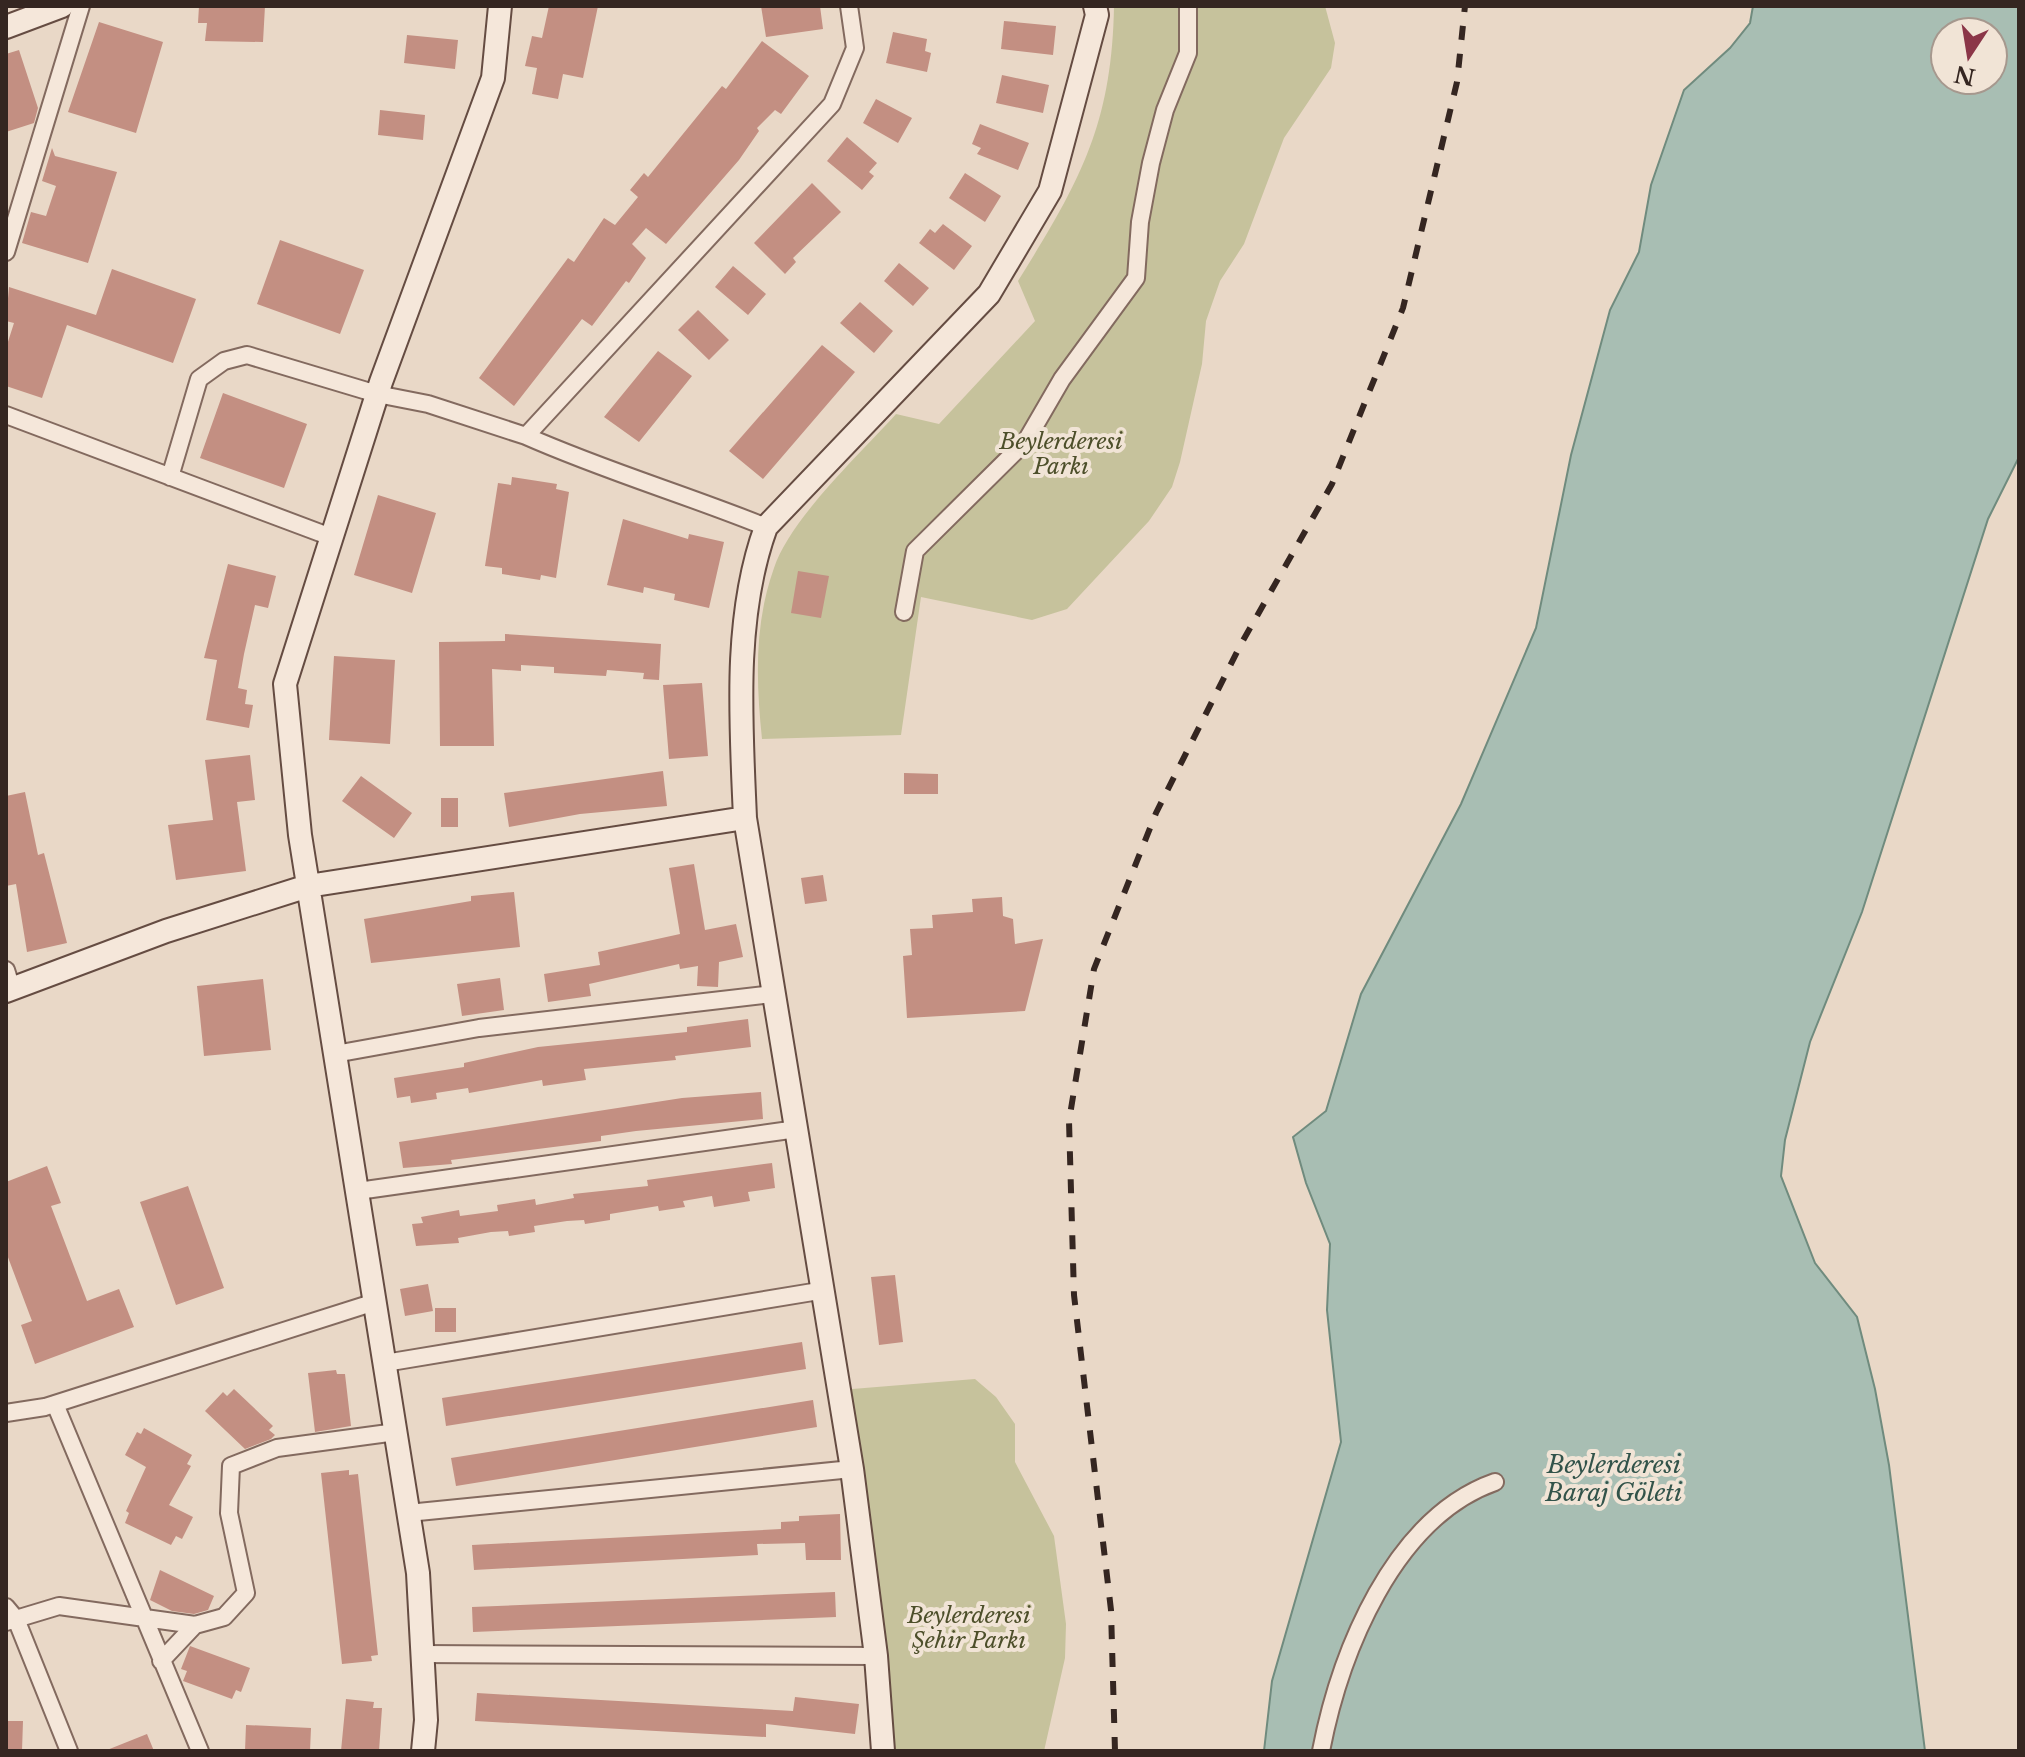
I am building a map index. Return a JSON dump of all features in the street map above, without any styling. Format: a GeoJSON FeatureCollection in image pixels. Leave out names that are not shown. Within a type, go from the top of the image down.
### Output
{"type":"FeatureCollection","features":[{"type":"Feature","properties":{"kind":"street"},"geometry":{"type":"LineString","coordinates":[[6,27],[62,6]]}},
{"type":"Feature","properties":{"kind":"street"},"geometry":{"type":"LineString","coordinates":[[6,252],[81,6]]}},
{"type":"Feature","properties":{"kind":"street"},"geometry":{"type":"LineString","coordinates":[[423,1751],[426,1720],[418,1573],[308,886],[285,684],[377,394],[493,78],[500,6]]}},
{"type":"Feature","properties":{"kind":"street"},"geometry":{"type":"LineString","coordinates":[[526,436],[832,104],[855,48],[849,6]]}},
{"type":"Feature","properties":{"kind":"street"},"geometry":{"type":"LineString","coordinates":[[883,1751],[876,1656],[852,1469],[745,818],[742,755],[746,605],[752,565],[766,527],[989,294],[1050,191],[1097,15],[1095,6]]}},
{"type":"Feature","properties":{"kind":"street"},"geometry":{"type":"LineString","coordinates":[[904,612],[915,551],[1026,441],[1062,379],[1136,278],[1140,222],[1151,163],[1165,110],[1188,53],[1188,6]]}},
{"type":"Feature","properties":{"kind":"street"},"geometry":{"type":"LineString","coordinates":[[170,477],[199,379],[224,361],[247,355],[377,394],[428,404],[526,436],[580,460],[692,496],[766,527]]}},
{"type":"Feature","properties":{"kind":"street"},"geometry":{"type":"LineString","coordinates":[[6,415],[331,537]]}},
{"type":"Feature","properties":{"kind":"street"},"geometry":{"type":"LineString","coordinates":[[8,983],[308,886],[745,818]]}},
{"type":"Feature","properties":{"kind":"street"},"geometry":{"type":"LineString","coordinates":[[335,1054],[479,1028],[773,994]]}},
{"type":"Feature","properties":{"kind":"street"},"geometry":{"type":"LineString","coordinates":[[358,1191],[797,1129]]}},
{"type":"Feature","properties":{"kind":"street"},"geometry":{"type":"LineString","coordinates":[[385,1363],[825,1290]]}},
{"type":"Feature","properties":{"kind":"street"},"geometry":{"type":"LineString","coordinates":[[6,1413],[55,1404],[375,1302]]}},
{"type":"Feature","properties":{"kind":"street"},"geometry":{"type":"LineString","coordinates":[[55,1404],[200,1751]]}},
{"type":"Feature","properties":{"kind":"street"},"geometry":{"type":"LineString","coordinates":[[69,1751],[9,1616],[59,1606],[195,1625],[224,1617],[246,1593],[229,1513],[231,1466],[277,1448],[396,1432]]}},
{"type":"Feature","properties":{"kind":"street"},"geometry":{"type":"LineString","coordinates":[[408,1513],[852,1469]]}},
{"type":"Feature","properties":{"kind":"street"},"geometry":{"type":"LineString","coordinates":[[1321,1751],[1332,1695],[1355,1635],[1406,1545],[1476,1489],[1495,1482]]}},
{"type":"Feature","properties":{"kind":"street"},"geometry":{"type":"LineString","coordinates":[[161,1661],[195,1625]]}},
{"type":"Feature","properties":{"kind":"street"},"geometry":{"type":"LineString","coordinates":[[422,1654],[876,1656]]}},
{"type":"Feature","properties":{"kind":"green space","name":"Beylerderesi Parkı"},"geometry":{"type":"Polygon","coordinates":[[[1114,6],[1325,6],[1335,43],[1331,68],[1284,138],[1244,244],[1220,281],[1206,321],[1202,364],[1172,487],[1149,521],[1067,609],[1032,620],[921,597],[901,735],[762,739],[758,653],[763,610],[774,568],[795,529],[810,508],[896,414],[939,424],[1035,321],[1018,281],[1075,183],[1088,152],[1107,86],[1114,6]]]}},
{"type":"Feature","properties":{"kind":"green space","name":"Beylerderesi Şehir Parkı"},"geometry":{"type":"Polygon","coordinates":[[[975,1379],[996,1397],[1015,1424],[1015,1462],[1054,1536],[1066,1624],[1065,1658],[1044,1751],[883,1751],[840,1390],[975,1379]]]}},
{"type":"Feature","properties":{"kind":"water","name":"Beylerderesi Baraj Göleti"},"geometry":{"type":"Polygon","coordinates":[[[1753,6],[2019,6],[2019,457],[1988,519],[1862,912],[1810,1042],[1785,1140],[1781,1176],[1815,1263],[1857,1317],[1889,1465],[1925,1751],[1264,1751],[1272,1681],[1341,1442],[1327,1310],[1330,1244],[1306,1183],[1293,1137],[1326,1111],[1361,994],[1461,804],[1536,628],[1571,455],[1610,310],[1639,252],[1651,185],[1684,90],[1730,48],[1750,23],[1753,6]]]}},
{"type":"Feature","properties":{"kind":"building"},"geometry":{"type":"Polygon","coordinates":[[[199,6],[265,6],[263,42],[205,41],[207,23],[198,23],[199,6]]]}},
{"type":"Feature","properties":{"kind":"building"},"geometry":{"type":"Polygon","coordinates":[[[549,6],[598,6],[583,78],[563,74],[558,99],[532,94],[537,68],[525,66],[532,36],[542,38],[549,6]]]}},
{"type":"Feature","properties":{"kind":"building"},"geometry":{"type":"Polygon","coordinates":[[[761,6],[820,6],[823,29],[766,37],[761,6]]]}},
{"type":"Feature","properties":{"kind":"building"},"geometry":{"type":"Polygon","coordinates":[[[1004,21],[1056,26],[1053,55],[1001,49],[1004,21]]]}},
{"type":"Feature","properties":{"kind":"building"},"geometry":{"type":"Polygon","coordinates":[[[99,22],[163,42],[136,133],[68,112],[99,22]]]}},
{"type":"Feature","properties":{"kind":"building"},"geometry":{"type":"Polygon","coordinates":[[[893,32],[927,39],[925,51],[931,53],[927,72],[886,63],[893,32]]]}},
{"type":"Feature","properties":{"kind":"building"},"geometry":{"type":"Polygon","coordinates":[[[407,35],[458,40],[455,69],[404,63],[407,35]]]}},
{"type":"Feature","properties":{"kind":"building"},"geometry":{"type":"Polygon","coordinates":[[[762,41],[809,76],[781,114],[775,110],[757,128],[759,131],[739,160],[666,244],[646,228],[632,244],[646,258],[629,283],[626,281],[592,326],[582,319],[514,406],[479,378],[568,258],[574,262],[604,218],[615,225],[638,197],[630,190],[644,173],[648,177],[722,86],[726,89],[762,41]]]}},
{"type":"Feature","properties":{"kind":"building"},"geometry":{"type":"Polygon","coordinates":[[[19,50],[38,108],[34,123],[6,132],[6,54],[19,50]]]}},
{"type":"Feature","properties":{"kind":"building"},"geometry":{"type":"Polygon","coordinates":[[[1002,75],[1049,85],[1043,113],[996,103],[1002,75]]]}},
{"type":"Feature","properties":{"kind":"building"},"geometry":{"type":"Polygon","coordinates":[[[876,99],[912,118],[898,143],[863,123],[876,99]]]}},
{"type":"Feature","properties":{"kind":"building"},"geometry":{"type":"Polygon","coordinates":[[[380,110],[425,115],[423,140],[378,135],[380,110]]]}},
{"type":"Feature","properties":{"kind":"building"},"geometry":{"type":"Polygon","coordinates":[[[980,124],[1029,143],[1018,170],[977,154],[981,148],[972,144],[980,124]]]}},
{"type":"Feature","properties":{"kind":"building"},"geometry":{"type":"Polygon","coordinates":[[[847,137],[877,163],[869,172],[874,176],[862,190],[827,161],[847,137]]]}},
{"type":"Feature","properties":{"kind":"building"},"geometry":{"type":"Polygon","coordinates":[[[52,148],[55,156],[117,172],[88,263],[22,243],[31,212],[46,216],[56,186],[42,181],[52,148]]]}},
{"type":"Feature","properties":{"kind":"building"},"geometry":{"type":"Polygon","coordinates":[[[965,173],[1001,196],[985,222],[949,198],[965,173]]]}},
{"type":"Feature","properties":{"kind":"building"},"geometry":{"type":"Polygon","coordinates":[[[812,183],[841,212],[793,258],[796,262],[785,274],[754,243],[812,183]]]}},
{"type":"Feature","properties":{"kind":"building"},"geometry":{"type":"Polygon","coordinates":[[[943,224],[972,246],[954,270],[919,243],[930,229],[935,233],[943,224]]]}},
{"type":"Feature","properties":{"kind":"building"},"geometry":{"type":"Polygon","coordinates":[[[280,240],[364,270],[340,334],[257,304],[280,240]]]}},
{"type":"Feature","properties":{"kind":"building"},"geometry":{"type":"Polygon","coordinates":[[[899,263],[929,288],[913,306],[884,281],[899,263]]]}},
{"type":"Feature","properties":{"kind":"building"},"geometry":{"type":"Polygon","coordinates":[[[733,266],[766,294],[748,315],[715,287],[733,266]]]}},
{"type":"Feature","properties":{"kind":"building"},"geometry":{"type":"Polygon","coordinates":[[[112,269],[196,299],[173,363],[67,325],[42,398],[6,386],[6,348],[14,323],[6,321],[9,287],[96,315],[112,269]]]}},
{"type":"Feature","properties":{"kind":"building"},"geometry":{"type":"Polygon","coordinates":[[[860,302],[893,331],[874,353],[840,323],[860,302]]]}},
{"type":"Feature","properties":{"kind":"building"},"geometry":{"type":"Polygon","coordinates":[[[698,310],[729,340],[709,360],[678,330],[698,310]]]}},
{"type":"Feature","properties":{"kind":"building"},"geometry":{"type":"Polygon","coordinates":[[[822,345],[855,372],[763,479],[729,451],[822,345]]]}},
{"type":"Feature","properties":{"kind":"building"},"geometry":{"type":"Polygon","coordinates":[[[658,351],[692,376],[639,442],[604,417],[658,351]]]}},
{"type":"Feature","properties":{"kind":"building"},"geometry":{"type":"Polygon","coordinates":[[[223,393],[307,424],[284,488],[200,458],[223,393]]]}},
{"type":"Feature","properties":{"kind":"building"},"geometry":{"type":"Polygon","coordinates":[[[512,477],[557,484],[556,489],[569,492],[556,578],[541,575],[540,580],[502,574],[502,568],[485,566],[498,483],[511,485],[512,477]]]}},
{"type":"Feature","properties":{"kind":"building"},"geometry":{"type":"Polygon","coordinates":[[[378,495],[436,513],[412,593],[354,575],[378,495]]]}},
{"type":"Feature","properties":{"kind":"building"},"geometry":{"type":"Polygon","coordinates":[[[623,519],[688,539],[689,534],[724,542],[709,608],[674,600],[675,594],[644,587],[643,593],[607,585],[623,519]]]}},
{"type":"Feature","properties":{"kind":"building"},"geometry":{"type":"Polygon","coordinates":[[[228,564],[276,576],[268,608],[255,605],[244,654],[238,688],[247,690],[245,704],[253,705],[249,728],[206,720],[217,660],[204,658],[228,564]]]}},
{"type":"Feature","properties":{"kind":"building"},"geometry":{"type":"Polygon","coordinates":[[[798,571],[829,576],[821,618],[791,613],[798,571]]]}},
{"type":"Feature","properties":{"kind":"building"},"geometry":{"type":"Polygon","coordinates":[[[505,634],[661,644],[659,680],[643,679],[644,673],[607,670],[606,676],[554,673],[554,667],[521,665],[521,671],[492,669],[494,746],[440,746],[439,642],[505,641],[505,634]]]}},
{"type":"Feature","properties":{"kind":"building"},"geometry":{"type":"Polygon","coordinates":[[[334,656],[395,660],[390,744],[329,740],[334,656]]]}},
{"type":"Feature","properties":{"kind":"building"},"geometry":{"type":"Polygon","coordinates":[[[702,683],[708,756],[669,759],[663,685],[702,683]]]}},
{"type":"Feature","properties":{"kind":"building"},"geometry":{"type":"Polygon","coordinates":[[[250,755],[255,800],[237,802],[246,871],[176,880],[168,825],[213,820],[205,760],[250,755]]]}},
{"type":"Feature","properties":{"kind":"building"},"geometry":{"type":"Polygon","coordinates":[[[663,771],[667,806],[580,814],[509,827],[504,793],[663,771]]]}},
{"type":"Feature","properties":{"kind":"building"},"geometry":{"type":"Polygon","coordinates":[[[904,773],[938,774],[938,794],[904,794],[904,773]]]}},
{"type":"Feature","properties":{"kind":"building"},"geometry":{"type":"Polygon","coordinates":[[[361,776],[412,813],[394,838],[342,801],[361,776]]]}},
{"type":"Feature","properties":{"kind":"building"},"geometry":{"type":"Polygon","coordinates":[[[25,792],[38,855],[44,853],[67,943],[27,952],[16,884],[6,886],[6,796],[25,792]]]}},
{"type":"Feature","properties":{"kind":"building"},"geometry":{"type":"Polygon","coordinates":[[[441,798],[458,798],[458,827],[441,827],[441,798]]]}},
{"type":"Feature","properties":{"kind":"building"},"geometry":{"type":"Polygon","coordinates":[[[694,864],[705,930],[736,924],[743,957],[719,962],[718,987],[697,986],[698,966],[680,969],[679,964],[589,984],[591,996],[548,1002],[544,974],[600,965],[598,952],[680,934],[669,868],[694,864]]]}},
{"type":"Feature","properties":{"kind":"building"},"geometry":{"type":"Polygon","coordinates":[[[823,875],[827,901],[805,904],[801,878],[823,875]]]}},
{"type":"Feature","properties":{"kind":"building"},"geometry":{"type":"Polygon","coordinates":[[[514,892],[520,947],[371,963],[364,919],[471,901],[471,896],[514,892]]]}},
{"type":"Feature","properties":{"kind":"building"},"geometry":{"type":"Polygon","coordinates":[[[1002,897],[1003,916],[1013,919],[1015,944],[1043,939],[1025,1011],[907,1018],[903,956],[912,955],[910,929],[933,928],[932,915],[973,912],[972,899],[1002,897]]]}},
{"type":"Feature","properties":{"kind":"building"},"geometry":{"type":"Polygon","coordinates":[[[500,978],[504,1010],[462,1016],[457,984],[500,978]]]}},
{"type":"Feature","properties":{"kind":"building"},"geometry":{"type":"Polygon","coordinates":[[[263,979],[271,1050],[204,1056],[197,986],[263,979]]]}},
{"type":"Feature","properties":{"kind":"building"},"geometry":{"type":"Polygon","coordinates":[[[748,1019],[751,1047],[675,1056],[676,1060],[584,1069],[586,1080],[543,1086],[542,1080],[469,1093],[468,1088],[436,1093],[437,1099],[411,1103],[410,1096],[397,1098],[394,1078],[464,1067],[464,1063],[538,1047],[687,1032],[687,1027],[748,1019]]]}},
{"type":"Feature","properties":{"kind":"building"},"geometry":{"type":"Polygon","coordinates":[[[761,1092],[763,1119],[636,1131],[601,1136],[601,1141],[451,1160],[452,1164],[403,1168],[399,1142],[682,1098],[761,1092]]]}},
{"type":"Feature","properties":{"kind":"building"},"geometry":{"type":"Polygon","coordinates":[[[772,1163],[775,1188],[748,1192],[750,1201],[714,1207],[712,1196],[683,1201],[685,1207],[659,1211],[658,1206],[610,1214],[610,1220],[585,1224],[584,1220],[567,1221],[534,1226],[535,1232],[509,1236],[508,1231],[491,1232],[458,1238],[459,1243],[416,1246],[412,1224],[423,1223],[421,1217],[459,1210],[460,1216],[498,1211],[497,1205],[535,1199],[536,1205],[574,1198],[573,1194],[648,1186],[647,1180],[772,1163]]]}},
{"type":"Feature","properties":{"kind":"building"},"geometry":{"type":"Polygon","coordinates":[[[47,1166],[61,1203],[51,1206],[87,1301],[119,1289],[134,1327],[35,1364],[21,1325],[32,1321],[6,1252],[6,1182],[47,1166]]]}},
{"type":"Feature","properties":{"kind":"building"},"geometry":{"type":"Polygon","coordinates":[[[188,1186],[224,1288],[176,1305],[140,1202],[188,1186]]]}},
{"type":"Feature","properties":{"kind":"building"},"geometry":{"type":"Polygon","coordinates":[[[895,1275],[903,1342],[879,1345],[871,1277],[895,1275]]]}},
{"type":"Feature","properties":{"kind":"building"},"geometry":{"type":"Polygon","coordinates":[[[428,1284],[433,1311],[405,1316],[400,1289],[428,1284]]]}},
{"type":"Feature","properties":{"kind":"building"},"geometry":{"type":"Polygon","coordinates":[[[435,1308],[456,1308],[456,1332],[435,1332],[435,1308]]]}},
{"type":"Feature","properties":{"kind":"building"},"geometry":{"type":"Polygon","coordinates":[[[802,1342],[806,1369],[446,1426],[442,1398],[802,1342]]]}},
{"type":"Feature","properties":{"kind":"building"},"geometry":{"type":"Polygon","coordinates":[[[336,1370],[337,1374],[345,1374],[351,1426],[315,1432],[308,1373],[336,1370]]]}},
{"type":"Feature","properties":{"kind":"building"},"geometry":{"type":"Polygon","coordinates":[[[234,1389],[273,1426],[269,1430],[275,1435],[271,1439],[245,1449],[205,1411],[223,1392],[227,1396],[234,1389]]]}},
{"type":"Feature","properties":{"kind":"building"},"geometry":{"type":"Polygon","coordinates":[[[813,1400],[817,1427],[456,1486],[451,1458],[813,1400]]]}},
{"type":"Feature","properties":{"kind":"building"},"geometry":{"type":"Polygon","coordinates":[[[144,1428],[192,1455],[187,1464],[191,1466],[169,1505],[193,1517],[182,1539],[176,1536],[171,1545],[125,1523],[129,1513],[126,1511],[146,1467],[125,1455],[137,1432],[141,1434],[144,1428]]]}},
{"type":"Feature","properties":{"kind":"building"},"geometry":{"type":"Polygon","coordinates":[[[349,1470],[349,1475],[358,1474],[378,1655],[371,1656],[372,1661],[342,1664],[321,1473],[349,1470]]]}},
{"type":"Feature","properties":{"kind":"building"},"geometry":{"type":"Polygon","coordinates":[[[840,1514],[841,1560],[806,1560],[805,1543],[757,1544],[758,1555],[474,1570],[472,1545],[781,1529],[781,1522],[799,1521],[799,1516],[840,1514]]]}},
{"type":"Feature","properties":{"kind":"building"},"geometry":{"type":"Polygon","coordinates":[[[160,1570],[214,1596],[208,1610],[194,1614],[172,1611],[150,1600],[160,1570]]]}},
{"type":"Feature","properties":{"kind":"building"},"geometry":{"type":"Polygon","coordinates":[[[835,1592],[836,1617],[473,1632],[472,1607],[835,1592]]]}},
{"type":"Feature","properties":{"kind":"building"},"geometry":{"type":"Polygon","coordinates":[[[190,1646],[250,1668],[241,1692],[236,1690],[232,1699],[183,1681],[187,1671],[181,1669],[190,1646]]]}},
{"type":"Feature","properties":{"kind":"building"},"geometry":{"type":"Polygon","coordinates":[[[477,1693],[793,1711],[795,1697],[859,1704],[855,1734],[766,1724],[766,1737],[475,1721],[477,1693]]]}},
{"type":"Feature","properties":{"kind":"building"},"geometry":{"type":"Polygon","coordinates":[[[346,1699],[374,1702],[373,1708],[382,1708],[379,1751],[341,1751],[346,1699]]]}},
{"type":"Feature","properties":{"kind":"building"},"geometry":{"type":"Polygon","coordinates":[[[6,1721],[23,1721],[22,1751],[6,1751],[6,1721]]]}},
{"type":"Feature","properties":{"kind":"building"},"geometry":{"type":"Polygon","coordinates":[[[246,1725],[311,1728],[310,1751],[245,1751],[246,1725]]]}},
{"type":"Feature","properties":{"kind":"building"},"geometry":{"type":"Polygon","coordinates":[[[147,1734],[154,1751],[107,1751],[107,1750],[147,1734]]]}},
{"type":"Feature","properties":{"kind":"railway"},"geometry":{"type":"LineString","coordinates":[[1115,1751],[1111,1610],[1074,1295],[1069,1121],[1094,969],[1156,813],[1241,644],[1332,484],[1403,308],[1457,82],[1465,6]]}}]}
